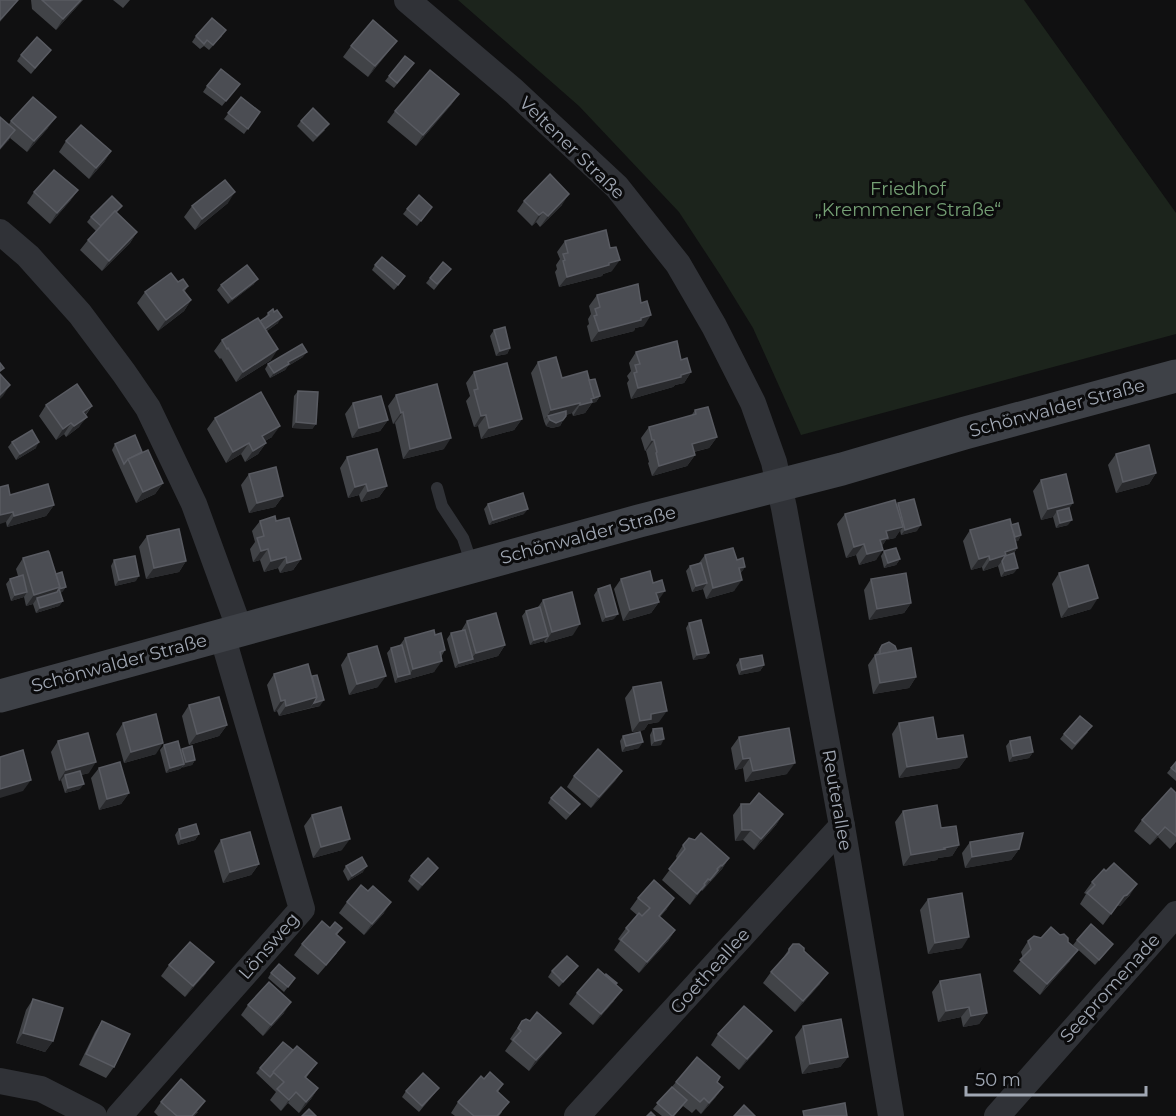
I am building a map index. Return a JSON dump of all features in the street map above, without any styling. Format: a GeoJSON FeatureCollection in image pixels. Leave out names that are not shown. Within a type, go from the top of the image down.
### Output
{"type":"FeatureCollection","features":[{"type":"Feature","properties":{"kind":"main road","name":"Schönwalder Straße"},"geometry":{"type":"LineString","coordinates":[[0,696],[639,520],[842,469],[1176,376]]}},
{"type":"Feature","properties":{"kind":"street","name":"Veltener Straße"},"geometry":{"type":"LineString","coordinates":[[407,0],[514,91],[617,187],[678,264],[714,326],[753,403],[774,462],[779,485]]}},
{"type":"Feature","properties":{"kind":"street","name":"Lönsweg"},"geometry":{"type":"LineString","coordinates":[[0,232],[28,256],[80,314],[124,373],[148,408],[194,504],[231,632],[302,909],[119,1116]]}},
{"type":"Feature","properties":{"kind":"street","name":"Reuterallee"},"geometry":{"type":"LineString","coordinates":[[779,485],[842,826],[891,1116]]}},
{"type":"Feature","properties":{"kind":"street","name":"Goetheallee"},"geometry":{"type":"LineString","coordinates":[[577,1116],[842,826]]}},
{"type":"Feature","properties":{"kind":"street","name":"Seepromenade"},"geometry":{"type":"LineString","coordinates":[[997,1116],[1176,914]]}},
{"type":"Feature","properties":{"kind":"street"},"geometry":{"type":"LineString","coordinates":[[0,1082],[41,1089],[94,1116]]}},
{"type":"Feature","properties":{"kind":"lane"},"geometry":{"type":"LineString","coordinates":[[437,488],[442,506],[464,538],[473,566]]}},
{"type":"Feature","properties":{"kind":"green space","name":"Friedhof „Kremmener Straße“"},"geometry":{"type":"Polygon","coordinates":[[[458,0],[1024,0],[1176,213],[1176,334],[801,435],[753,328],[679,212],[579,106],[458,0]]]}},
{"type":"Feature","properties":{"kind":"building"},"geometry":{"type":"Polygon","coordinates":[[[0,0],[18,0],[0,20],[0,0]]]}},
{"type":"Feature","properties":{"kind":"building"},"geometry":{"type":"Polygon","coordinates":[[[42,0],[81,0],[63,19],[42,0]]]}},
{"type":"Feature","properties":{"kind":"building"},"geometry":{"type":"Polygon","coordinates":[[[212,18],[226,30],[213,45],[207,40],[204,44],[196,36],[212,18]]]}},
{"type":"Feature","properties":{"kind":"building"},"geometry":{"type":"Polygon","coordinates":[[[373,20],[397,41],[375,66],[351,46],[373,20]]]}},
{"type":"Feature","properties":{"kind":"building"},"geometry":{"type":"Polygon","coordinates":[[[37,37],[51,50],[35,68],[21,55],[37,37]]]}},
{"type":"Feature","properties":{"kind":"building"},"geometry":{"type":"Polygon","coordinates":[[[405,56],[414,63],[397,83],[389,76],[405,56]]]}},
{"type":"Feature","properties":{"kind":"building"},"geometry":{"type":"Polygon","coordinates":[[[221,69],[240,84],[226,101],[207,86],[221,69]]]}},
{"type":"Feature","properties":{"kind":"building"},"geometry":{"type":"Polygon","coordinates":[[[430,70],[459,94],[423,135],[395,111],[430,70]]]}},
{"type":"Feature","properties":{"kind":"building"},"geometry":{"type":"Polygon","coordinates":[[[33,97],[56,117],[34,141],[11,121],[33,97]]]}},
{"type":"Feature","properties":{"kind":"building"},"geometry":{"type":"Polygon","coordinates":[[[241,97],[260,112],[248,129],[228,113],[241,97]]]}},
{"type":"Feature","properties":{"kind":"building"},"geometry":{"type":"Polygon","coordinates":[[[313,108],[329,124],[317,136],[301,121],[313,108]]]}},
{"type":"Feature","properties":{"kind":"building"},"geometry":{"type":"Polygon","coordinates":[[[0,117],[15,130],[0,148],[0,117]]]}},
{"type":"Feature","properties":{"kind":"building"},"geometry":{"type":"Polygon","coordinates":[[[81,125],[111,151],[96,168],[66,141],[81,125]]]}},
{"type":"Feature","properties":{"kind":"building"},"geometry":{"type":"Polygon","coordinates":[[[54,170],[78,190],[57,213],[34,192],[54,170]]]}},
{"type":"Feature","properties":{"kind":"building"},"geometry":{"type":"Polygon","coordinates":[[[550,174],[569,194],[548,216],[543,212],[539,215],[524,201],[550,174]]]}},
{"type":"Feature","properties":{"kind":"building"},"geometry":{"type":"Polygon","coordinates":[[[225,180],[235,192],[202,219],[192,206],[225,180]]]}},
{"type":"Feature","properties":{"kind":"building"},"geometry":{"type":"Polygon","coordinates":[[[419,195],[432,207],[421,221],[407,209],[419,195]]]}},
{"type":"Feature","properties":{"kind":"building"},"geometry":{"type":"Polygon","coordinates":[[[112,196],[122,206],[101,226],[91,217],[112,196]]]}},
{"type":"Feature","properties":{"kind":"building"},"geometry":{"type":"Polygon","coordinates":[[[115,211],[137,232],[109,261],[88,240],[115,211]]]}},
{"type":"Feature","properties":{"kind":"building"},"geometry":{"type":"Polygon","coordinates":[[[606,230],[610,248],[616,247],[620,260],[567,277],[563,261],[565,260],[563,254],[568,253],[565,241],[606,230]]]}},
{"type":"Feature","properties":{"kind":"building"},"geometry":{"type":"Polygon","coordinates":[[[382,257],[405,276],[398,285],[375,265],[382,257]]]}},
{"type":"Feature","properties":{"kind":"building"},"geometry":{"type":"Polygon","coordinates":[[[443,262],[451,269],[437,284],[430,278],[443,262]]]}},
{"type":"Feature","properties":{"kind":"building"},"geometry":{"type":"Polygon","coordinates":[[[247,265],[258,279],[232,299],[221,285],[247,265]]]}},
{"type":"Feature","properties":{"kind":"building"},"geometry":{"type":"Polygon","coordinates":[[[171,273],[178,282],[183,279],[188,286],[183,290],[191,300],[166,320],[145,292],[171,273]]]}},
{"type":"Feature","properties":{"kind":"building"},"geometry":{"type":"Polygon","coordinates":[[[638,284],[641,303],[647,301],[651,315],[641,320],[599,331],[594,316],[597,315],[595,309],[600,307],[597,295],[638,284]]]}},
{"type":"Feature","properties":{"kind":"building"},"geometry":{"type":"Polygon","coordinates":[[[273,309],[274,312],[277,310],[282,317],[265,329],[260,321],[273,309]]]}},
{"type":"Feature","properties":{"kind":"building"},"geometry":{"type":"Polygon","coordinates":[[[258,318],[278,349],[243,372],[222,340],[258,318]]]}},
{"type":"Feature","properties":{"kind":"building"},"geometry":{"type":"Polygon","coordinates":[[[505,327],[510,348],[500,351],[494,330],[505,327]]]}},
{"type":"Feature","properties":{"kind":"building"},"geometry":{"type":"Polygon","coordinates":[[[677,341],[681,360],[687,358],[691,372],[681,377],[638,388],[634,373],[637,372],[635,365],[640,364],[636,352],[677,341]]]}},
{"type":"Feature","properties":{"kind":"building"},"geometry":{"type":"Polygon","coordinates":[[[302,344],[307,352],[274,373],[268,364],[302,344]]]}},
{"type":"Feature","properties":{"kind":"building"},"geometry":{"type":"Polygon","coordinates":[[[556,357],[562,378],[587,371],[594,398],[591,399],[592,402],[551,410],[538,362],[556,357]]]}},
{"type":"Feature","properties":{"kind":"building"},"geometry":{"type":"Polygon","coordinates":[[[507,363],[522,419],[489,428],[486,415],[481,416],[474,390],[478,389],[474,372],[507,363]]]}},
{"type":"Feature","properties":{"kind":"building"},"geometry":{"type":"Polygon","coordinates":[[[0,374],[10,385],[0,395],[0,374]]]}},
{"type":"Feature","properties":{"kind":"building"},"geometry":{"type":"Polygon","coordinates":[[[595,379],[600,396],[594,398],[589,380],[595,379]]]}},
{"type":"Feature","properties":{"kind":"building"},"geometry":{"type":"Polygon","coordinates":[[[77,384],[92,406],[83,412],[87,417],[74,426],[71,423],[63,429],[46,405],[77,384]]]}},
{"type":"Feature","properties":{"kind":"building"},"geometry":{"type":"Polygon","coordinates":[[[437,384],[451,438],[410,449],[403,412],[401,413],[396,395],[437,384]]]}},
{"type":"Feature","properties":{"kind":"building"},"geometry":{"type":"Polygon","coordinates":[[[298,391],[318,392],[316,424],[296,422],[298,391]]]}},
{"type":"Feature","properties":{"kind":"building"},"geometry":{"type":"Polygon","coordinates":[[[261,392],[280,426],[262,436],[266,443],[253,451],[249,443],[233,452],[215,418],[261,392]]]}},
{"type":"Feature","properties":{"kind":"building"},"geometry":{"type":"Polygon","coordinates":[[[381,396],[388,420],[359,428],[353,403],[381,396]]]}},
{"type":"Feature","properties":{"kind":"building"},"geometry":{"type":"Polygon","coordinates":[[[708,407],[717,437],[692,444],[695,455],[659,466],[649,427],[696,414],[695,410],[708,407]]]}},
{"type":"Feature","properties":{"kind":"building"},"geometry":{"type":"Polygon","coordinates":[[[566,411],[563,420],[556,423],[548,416],[566,411]]]}},
{"type":"Feature","properties":{"kind":"building"},"geometry":{"type":"Polygon","coordinates":[[[32,430],[39,442],[20,454],[12,442],[32,430]]]}},
{"type":"Feature","properties":{"kind":"building"},"geometry":{"type":"Polygon","coordinates":[[[135,435],[142,452],[128,459],[124,464],[115,444],[135,435]]]}},
{"type":"Feature","properties":{"kind":"building"},"geometry":{"type":"Polygon","coordinates":[[[1149,445],[1156,473],[1123,482],[1116,454],[1149,445]]]}},
{"type":"Feature","properties":{"kind":"building"},"geometry":{"type":"Polygon","coordinates":[[[377,449],[387,486],[368,491],[366,484],[355,487],[347,457],[377,449]]]}},
{"type":"Feature","properties":{"kind":"building"},"geometry":{"type":"Polygon","coordinates":[[[148,450],[163,483],[143,492],[128,459],[148,450]]]}},
{"type":"Feature","properties":{"kind":"building"},"geometry":{"type":"Polygon","coordinates":[[[276,467],[283,496],[257,503],[249,474],[276,467]]]}},
{"type":"Feature","properties":{"kind":"building"},"geometry":{"type":"Polygon","coordinates":[[[1066,474],[1073,503],[1048,509],[1041,480],[1066,474]]]}},
{"type":"Feature","properties":{"kind":"building"},"geometry":{"type":"Polygon","coordinates":[[[48,484],[54,505],[14,516],[13,512],[0,515],[0,487],[8,485],[10,495],[48,484]]]}},
{"type":"Feature","properties":{"kind":"building"},"geometry":{"type":"Polygon","coordinates":[[[523,493],[528,509],[493,520],[488,504],[523,493]]]}},
{"type":"Feature","properties":{"kind":"building"},"geometry":{"type":"Polygon","coordinates":[[[914,499],[921,525],[905,530],[898,503],[914,499]]]}},
{"type":"Feature","properties":{"kind":"building"},"geometry":{"type":"Polygon","coordinates":[[[895,500],[903,527],[886,531],[888,538],[880,540],[883,550],[867,554],[864,544],[854,547],[845,514],[895,500]]]}},
{"type":"Feature","properties":{"kind":"building"},"geometry":{"type":"Polygon","coordinates":[[[1069,508],[1072,520],[1060,523],[1057,511],[1069,508]]]}},
{"type":"Feature","properties":{"kind":"building"},"geometry":{"type":"Polygon","coordinates":[[[275,516],[276,521],[289,518],[301,559],[287,563],[286,557],[271,561],[268,549],[261,551],[257,538],[264,536],[260,521],[275,516]]]}},
{"type":"Feature","properties":{"kind":"building"},"geometry":{"type":"Polygon","coordinates":[[[1010,519],[1017,548],[1005,552],[1006,555],[990,560],[989,556],[979,559],[970,530],[1010,519]]]}},
{"type":"Feature","properties":{"kind":"building"},"geometry":{"type":"Polygon","coordinates":[[[1018,523],[1021,535],[1015,537],[1011,525],[1018,523]]]}},
{"type":"Feature","properties":{"kind":"building"},"geometry":{"type":"Polygon","coordinates":[[[179,529],[186,561],[154,568],[147,536],[179,529]]]}},
{"type":"Feature","properties":{"kind":"building"},"geometry":{"type":"Polygon","coordinates":[[[733,548],[737,560],[743,558],[745,567],[739,568],[742,580],[713,588],[705,555],[733,548]]]}},
{"type":"Feature","properties":{"kind":"building"},"geometry":{"type":"Polygon","coordinates":[[[896,548],[900,559],[888,563],[884,551],[896,548]]]}},
{"type":"Feature","properties":{"kind":"building"},"geometry":{"type":"Polygon","coordinates":[[[48,551],[60,587],[34,595],[23,558],[48,551]]]}},
{"type":"Feature","properties":{"kind":"building"},"geometry":{"type":"Polygon","coordinates":[[[1014,553],[1018,568],[1005,571],[1002,561],[1005,556],[1014,553]]]}},
{"type":"Feature","properties":{"kind":"building"},"geometry":{"type":"Polygon","coordinates":[[[135,556],[139,576],[119,580],[114,560],[135,556]]]}},
{"type":"Feature","properties":{"kind":"building"},"geometry":{"type":"Polygon","coordinates":[[[701,563],[707,583],[696,586],[690,566],[701,563]]]}},
{"type":"Feature","properties":{"kind":"building"},"geometry":{"type":"Polygon","coordinates":[[[1088,565],[1098,598],[1069,607],[1059,573],[1088,565]]]}},
{"type":"Feature","properties":{"kind":"building"},"geometry":{"type":"Polygon","coordinates":[[[650,571],[653,583],[662,580],[665,591],[656,593],[659,602],[630,610],[621,579],[650,571]]]}},
{"type":"Feature","properties":{"kind":"building"},"geometry":{"type":"Polygon","coordinates":[[[62,572],[66,587],[59,589],[63,601],[40,608],[37,598],[57,592],[60,587],[56,574],[62,572]]]}},
{"type":"Feature","properties":{"kind":"building"},"geometry":{"type":"Polygon","coordinates":[[[906,573],[911,603],[877,609],[871,579],[906,573]]]}},
{"type":"Feature","properties":{"kind":"building"},"geometry":{"type":"Polygon","coordinates":[[[23,575],[27,592],[15,595],[10,579],[23,575]]]}},
{"type":"Feature","properties":{"kind":"building"},"geometry":{"type":"Polygon","coordinates":[[[610,585],[618,614],[606,617],[598,589],[610,585]]]}},
{"type":"Feature","properties":{"kind":"building"},"geometry":{"type":"Polygon","coordinates":[[[572,592],[580,624],[552,632],[543,600],[572,592]]]}},
{"type":"Feature","properties":{"kind":"building"},"geometry":{"type":"Polygon","coordinates":[[[540,607],[548,636],[534,640],[526,611],[540,607]]]}},
{"type":"Feature","properties":{"kind":"building"},"geometry":{"type":"Polygon","coordinates":[[[496,613],[505,645],[476,653],[467,621],[496,613]]]}},
{"type":"Feature","properties":{"kind":"building"},"geometry":{"type":"Polygon","coordinates":[[[701,620],[709,653],[697,655],[689,623],[701,620]]]}},
{"type":"Feature","properties":{"kind":"building"},"geometry":{"type":"Polygon","coordinates":[[[434,630],[435,635],[441,633],[445,650],[440,652],[442,661],[413,669],[405,638],[434,630]]]}},
{"type":"Feature","properties":{"kind":"building"},"geometry":{"type":"Polygon","coordinates":[[[465,630],[473,659],[459,663],[451,633],[465,630]]]}},
{"type":"Feature","properties":{"kind":"building"},"geometry":{"type":"Polygon","coordinates":[[[889,642],[895,646],[897,651],[880,654],[882,645],[889,642]]]}},
{"type":"Feature","properties":{"kind":"building"},"geometry":{"type":"Polygon","coordinates":[[[402,645],[410,674],[398,677],[391,648],[402,645]]]}},
{"type":"Feature","properties":{"kind":"building"},"geometry":{"type":"Polygon","coordinates":[[[377,646],[386,676],[357,684],[348,654],[377,646]]]}},
{"type":"Feature","properties":{"kind":"building"},"geometry":{"type":"Polygon","coordinates":[[[911,648],[916,677],[880,683],[875,655],[911,648]]]}},
{"type":"Feature","properties":{"kind":"building"},"geometry":{"type":"Polygon","coordinates":[[[762,655],[764,665],[742,670],[740,659],[762,655]]]}},
{"type":"Feature","properties":{"kind":"building"},"geometry":{"type":"Polygon","coordinates":[[[308,664],[317,697],[286,706],[285,700],[281,701],[274,674],[308,664]]]}},
{"type":"Feature","properties":{"kind":"building"},"geometry":{"type":"Polygon","coordinates":[[[317,675],[324,700],[314,703],[317,697],[312,676],[317,675]]]}},
{"type":"Feature","properties":{"kind":"building"},"geometry":{"type":"Polygon","coordinates":[[[661,682],[667,711],[651,714],[651,719],[640,721],[633,687],[661,682]]]}},
{"type":"Feature","properties":{"kind":"building"},"geometry":{"type":"Polygon","coordinates":[[[219,697],[227,725],[197,734],[189,705],[219,697]]]}},
{"type":"Feature","properties":{"kind":"building"},"geometry":{"type":"Polygon","coordinates":[[[156,714],[163,743],[131,752],[123,723],[156,714]]]}},
{"type":"Feature","properties":{"kind":"building"},"geometry":{"type":"Polygon","coordinates":[[[1080,716],[1092,726],[1075,744],[1064,734],[1080,716]]]}},
{"type":"Feature","properties":{"kind":"building"},"geometry":{"type":"Polygon","coordinates":[[[933,717],[937,739],[963,735],[967,757],[907,767],[899,723],[933,717]]]}},
{"type":"Feature","properties":{"kind":"building"},"geometry":{"type":"Polygon","coordinates":[[[662,728],[664,739],[655,741],[653,729],[662,728]]]}},
{"type":"Feature","properties":{"kind":"building"},"geometry":{"type":"Polygon","coordinates":[[[789,728],[795,763],[753,771],[750,758],[743,759],[739,737],[789,728]]]}},
{"type":"Feature","properties":{"kind":"building"},"geometry":{"type":"Polygon","coordinates":[[[640,732],[643,742],[626,746],[623,736],[640,732]]]}},
{"type":"Feature","properties":{"kind":"building"},"geometry":{"type":"Polygon","coordinates":[[[88,733],[96,762],[66,770],[58,741],[88,733]]]}},
{"type":"Feature","properties":{"kind":"building"},"geometry":{"type":"Polygon","coordinates":[[[1030,737],[1033,752],[1013,756],[1010,741],[1030,737]]]}},
{"type":"Feature","properties":{"kind":"building"},"geometry":{"type":"Polygon","coordinates":[[[178,741],[184,764],[170,768],[164,745],[178,741]]]}},
{"type":"Feature","properties":{"kind":"building"},"geometry":{"type":"Polygon","coordinates":[[[192,746],[195,760],[186,762],[182,749],[192,746]]]}},
{"type":"Feature","properties":{"kind":"building"},"geometry":{"type":"Polygon","coordinates":[[[598,749],[622,771],[599,797],[574,776],[598,749]]]}},
{"type":"Feature","properties":{"kind":"building"},"geometry":{"type":"Polygon","coordinates":[[[23,750],[31,780],[0,789],[0,757],[23,750]]]}},
{"type":"Feature","properties":{"kind":"building"},"geometry":{"type":"Polygon","coordinates":[[[120,762],[129,793],[107,799],[99,768],[120,762]]]}},
{"type":"Feature","properties":{"kind":"building"},"geometry":{"type":"Polygon","coordinates":[[[1176,762],[1176,772],[1171,768],[1176,762]]]}},
{"type":"Feature","properties":{"kind":"building"},"geometry":{"type":"Polygon","coordinates":[[[80,771],[84,784],[68,788],[65,775],[80,771]]]}},
{"type":"Feature","properties":{"kind":"building"},"geometry":{"type":"Polygon","coordinates":[[[561,787],[580,804],[570,814],[551,798],[561,787]]]}},
{"type":"Feature","properties":{"kind":"building"},"geometry":{"type":"Polygon","coordinates":[[[1171,788],[1176,793],[1176,836],[1165,827],[1158,835],[1142,820],[1171,788]]]}},
{"type":"Feature","properties":{"kind":"building"},"geometry":{"type":"Polygon","coordinates":[[[759,793],[783,814],[761,839],[751,830],[742,830],[741,804],[750,804],[759,793]]]}},
{"type":"Feature","properties":{"kind":"building"},"geometry":{"type":"Polygon","coordinates":[[[937,805],[941,828],[956,826],[959,845],[911,855],[903,811],[937,805]]]}},
{"type":"Feature","properties":{"kind":"building"},"geometry":{"type":"Polygon","coordinates":[[[341,807],[350,839],[321,847],[312,815],[341,807]]]}},
{"type":"Feature","properties":{"kind":"building"},"geometry":{"type":"Polygon","coordinates":[[[196,824],[199,834],[181,839],[179,829],[196,824]]]}},
{"type":"Feature","properties":{"kind":"building"},"geometry":{"type":"Polygon","coordinates":[[[250,832],[259,864],[230,872],[221,840],[250,832]]]}},
{"type":"Feature","properties":{"kind":"building"},"geometry":{"type":"Polygon","coordinates":[[[701,833],[729,858],[697,894],[669,869],[685,849],[683,845],[689,838],[695,840],[701,833]]]}},
{"type":"Feature","properties":{"kind":"building"},"geometry":{"type":"Polygon","coordinates":[[[1023,833],[1019,849],[972,857],[970,842],[1023,833]]]}},
{"type":"Feature","properties":{"kind":"building"},"geometry":{"type":"Polygon","coordinates":[[[362,857],[367,866],[352,876],[346,866],[362,857]]]}},
{"type":"Feature","properties":{"kind":"building"},"geometry":{"type":"Polygon","coordinates":[[[428,858],[438,868],[422,885],[411,876],[428,858]]]}},
{"type":"Feature","properties":{"kind":"building"},"geometry":{"type":"Polygon","coordinates":[[[1114,863],[1137,884],[1124,896],[1111,914],[1087,893],[1095,885],[1092,882],[1104,869],[1106,871],[1114,863]]]}},
{"type":"Feature","properties":{"kind":"building"},"geometry":{"type":"Polygon","coordinates":[[[654,880],[674,898],[659,916],[675,930],[647,962],[621,940],[629,931],[626,928],[639,913],[642,916],[650,908],[638,898],[654,880]]]}},
{"type":"Feature","properties":{"kind":"building"},"geometry":{"type":"Polygon","coordinates":[[[361,885],[368,891],[373,886],[391,902],[372,924],[347,902],[361,885]]]}},
{"type":"Feature","properties":{"kind":"building"},"geometry":{"type":"Polygon","coordinates":[[[962,893],[969,937],[935,943],[928,899],[962,893]]]}},
{"type":"Feature","properties":{"kind":"building"},"geometry":{"type":"Polygon","coordinates":[[[322,921],[330,928],[335,922],[342,928],[336,934],[345,942],[326,965],[302,944],[322,921]]]}},
{"type":"Feature","properties":{"kind":"building"},"geometry":{"type":"Polygon","coordinates":[[[1091,924],[1113,944],[1099,960],[1077,940],[1091,924]]]}},
{"type":"Feature","properties":{"kind":"building"},"geometry":{"type":"Polygon","coordinates":[[[1051,927],[1060,935],[1064,934],[1068,942],[1078,950],[1047,984],[1020,960],[1031,949],[1028,941],[1034,936],[1041,938],[1051,927]]]}},
{"type":"Feature","properties":{"kind":"building"},"geometry":{"type":"Polygon","coordinates":[[[190,942],[214,962],[193,986],[169,965],[190,942]]]}},
{"type":"Feature","properties":{"kind":"building"},"geometry":{"type":"Polygon","coordinates":[[[793,944],[799,944],[804,948],[804,951],[828,973],[803,1001],[771,972],[793,944]]]}},
{"type":"Feature","properties":{"kind":"building"},"geometry":{"type":"Polygon","coordinates":[[[567,956],[578,966],[563,982],[552,971],[567,956]]]}},
{"type":"Feature","properties":{"kind":"building"},"geometry":{"type":"Polygon","coordinates":[[[279,964],[295,978],[288,987],[271,973],[279,964]]]}},
{"type":"Feature","properties":{"kind":"building"},"geometry":{"type":"Polygon","coordinates":[[[598,969],[622,990],[601,1014],[577,993],[598,969]]]}},
{"type":"Feature","properties":{"kind":"building"},"geometry":{"type":"Polygon","coordinates":[[[980,974],[987,1013],[971,1016],[969,1007],[946,1011],[940,981],[980,974]]]}},
{"type":"Feature","properties":{"kind":"building"},"geometry":{"type":"Polygon","coordinates":[[[269,982],[291,1002],[271,1025],[248,1005],[269,982]]]}},
{"type":"Feature","properties":{"kind":"building"},"geometry":{"type":"Polygon","coordinates":[[[33,999],[63,1008],[53,1041],[23,1033],[33,999]]]}},
{"type":"Feature","properties":{"kind":"building"},"geometry":{"type":"Polygon","coordinates":[[[744,1006],[772,1031],[747,1059],[718,1034],[744,1006]]]}},
{"type":"Feature","properties":{"kind":"building"},"geometry":{"type":"Polygon","coordinates":[[[537,1012],[561,1033],[536,1060],[513,1040],[521,1031],[518,1028],[522,1021],[526,1019],[530,1021],[537,1012]]]}},
{"type":"Feature","properties":{"kind":"building"},"geometry":{"type":"Polygon","coordinates":[[[841,1019],[848,1057],[810,1064],[803,1026],[841,1019]]]}},
{"type":"Feature","properties":{"kind":"building"},"geometry":{"type":"Polygon","coordinates":[[[102,1021],[130,1034],[114,1067],[86,1054],[102,1021]]]}},
{"type":"Feature","properties":{"kind":"building"},"geometry":{"type":"Polygon","coordinates":[[[283,1042],[293,1050],[270,1077],[260,1068],[283,1042]]]}},
{"type":"Feature","properties":{"kind":"building"},"geometry":{"type":"Polygon","coordinates":[[[297,1046],[317,1063],[305,1077],[318,1088],[306,1102],[296,1092],[289,1100],[277,1089],[284,1082],[273,1072],[297,1046]]]}},
{"type":"Feature","properties":{"kind":"building"},"geometry":{"type":"Polygon","coordinates":[[[697,1057],[720,1077],[717,1082],[723,1087],[709,1103],[704,1098],[700,1102],[676,1082],[697,1057]]]}},
{"type":"Feature","properties":{"kind":"building"},"geometry":{"type":"Polygon","coordinates":[[[490,1072],[503,1084],[497,1091],[509,1102],[497,1116],[474,1116],[458,1102],[481,1076],[484,1079],[490,1072]]]}},
{"type":"Feature","properties":{"kind":"building"},"geometry":{"type":"Polygon","coordinates":[[[423,1073],[439,1088],[422,1106],[406,1091],[423,1073]]]}},
{"type":"Feature","properties":{"kind":"building"},"geometry":{"type":"Polygon","coordinates":[[[181,1079],[205,1101],[192,1116],[177,1116],[161,1102],[181,1079]]]}},
{"type":"Feature","properties":{"kind":"building"},"geometry":{"type":"Polygon","coordinates":[[[672,1087],[687,1100],[673,1116],[657,1103],[672,1087]]]}},
{"type":"Feature","properties":{"kind":"building"},"geometry":{"type":"Polygon","coordinates":[[[845,1103],[847,1116],[804,1116],[803,1111],[845,1103]]]}},
{"type":"Feature","properties":{"kind":"building"},"geometry":{"type":"Polygon","coordinates":[[[744,1105],[755,1116],[734,1116],[744,1105]]]}},
{"type":"Feature","properties":{"kind":"building"},"geometry":{"type":"Polygon","coordinates":[[[309,1109],[316,1116],[302,1116],[309,1109]]]}}]}
